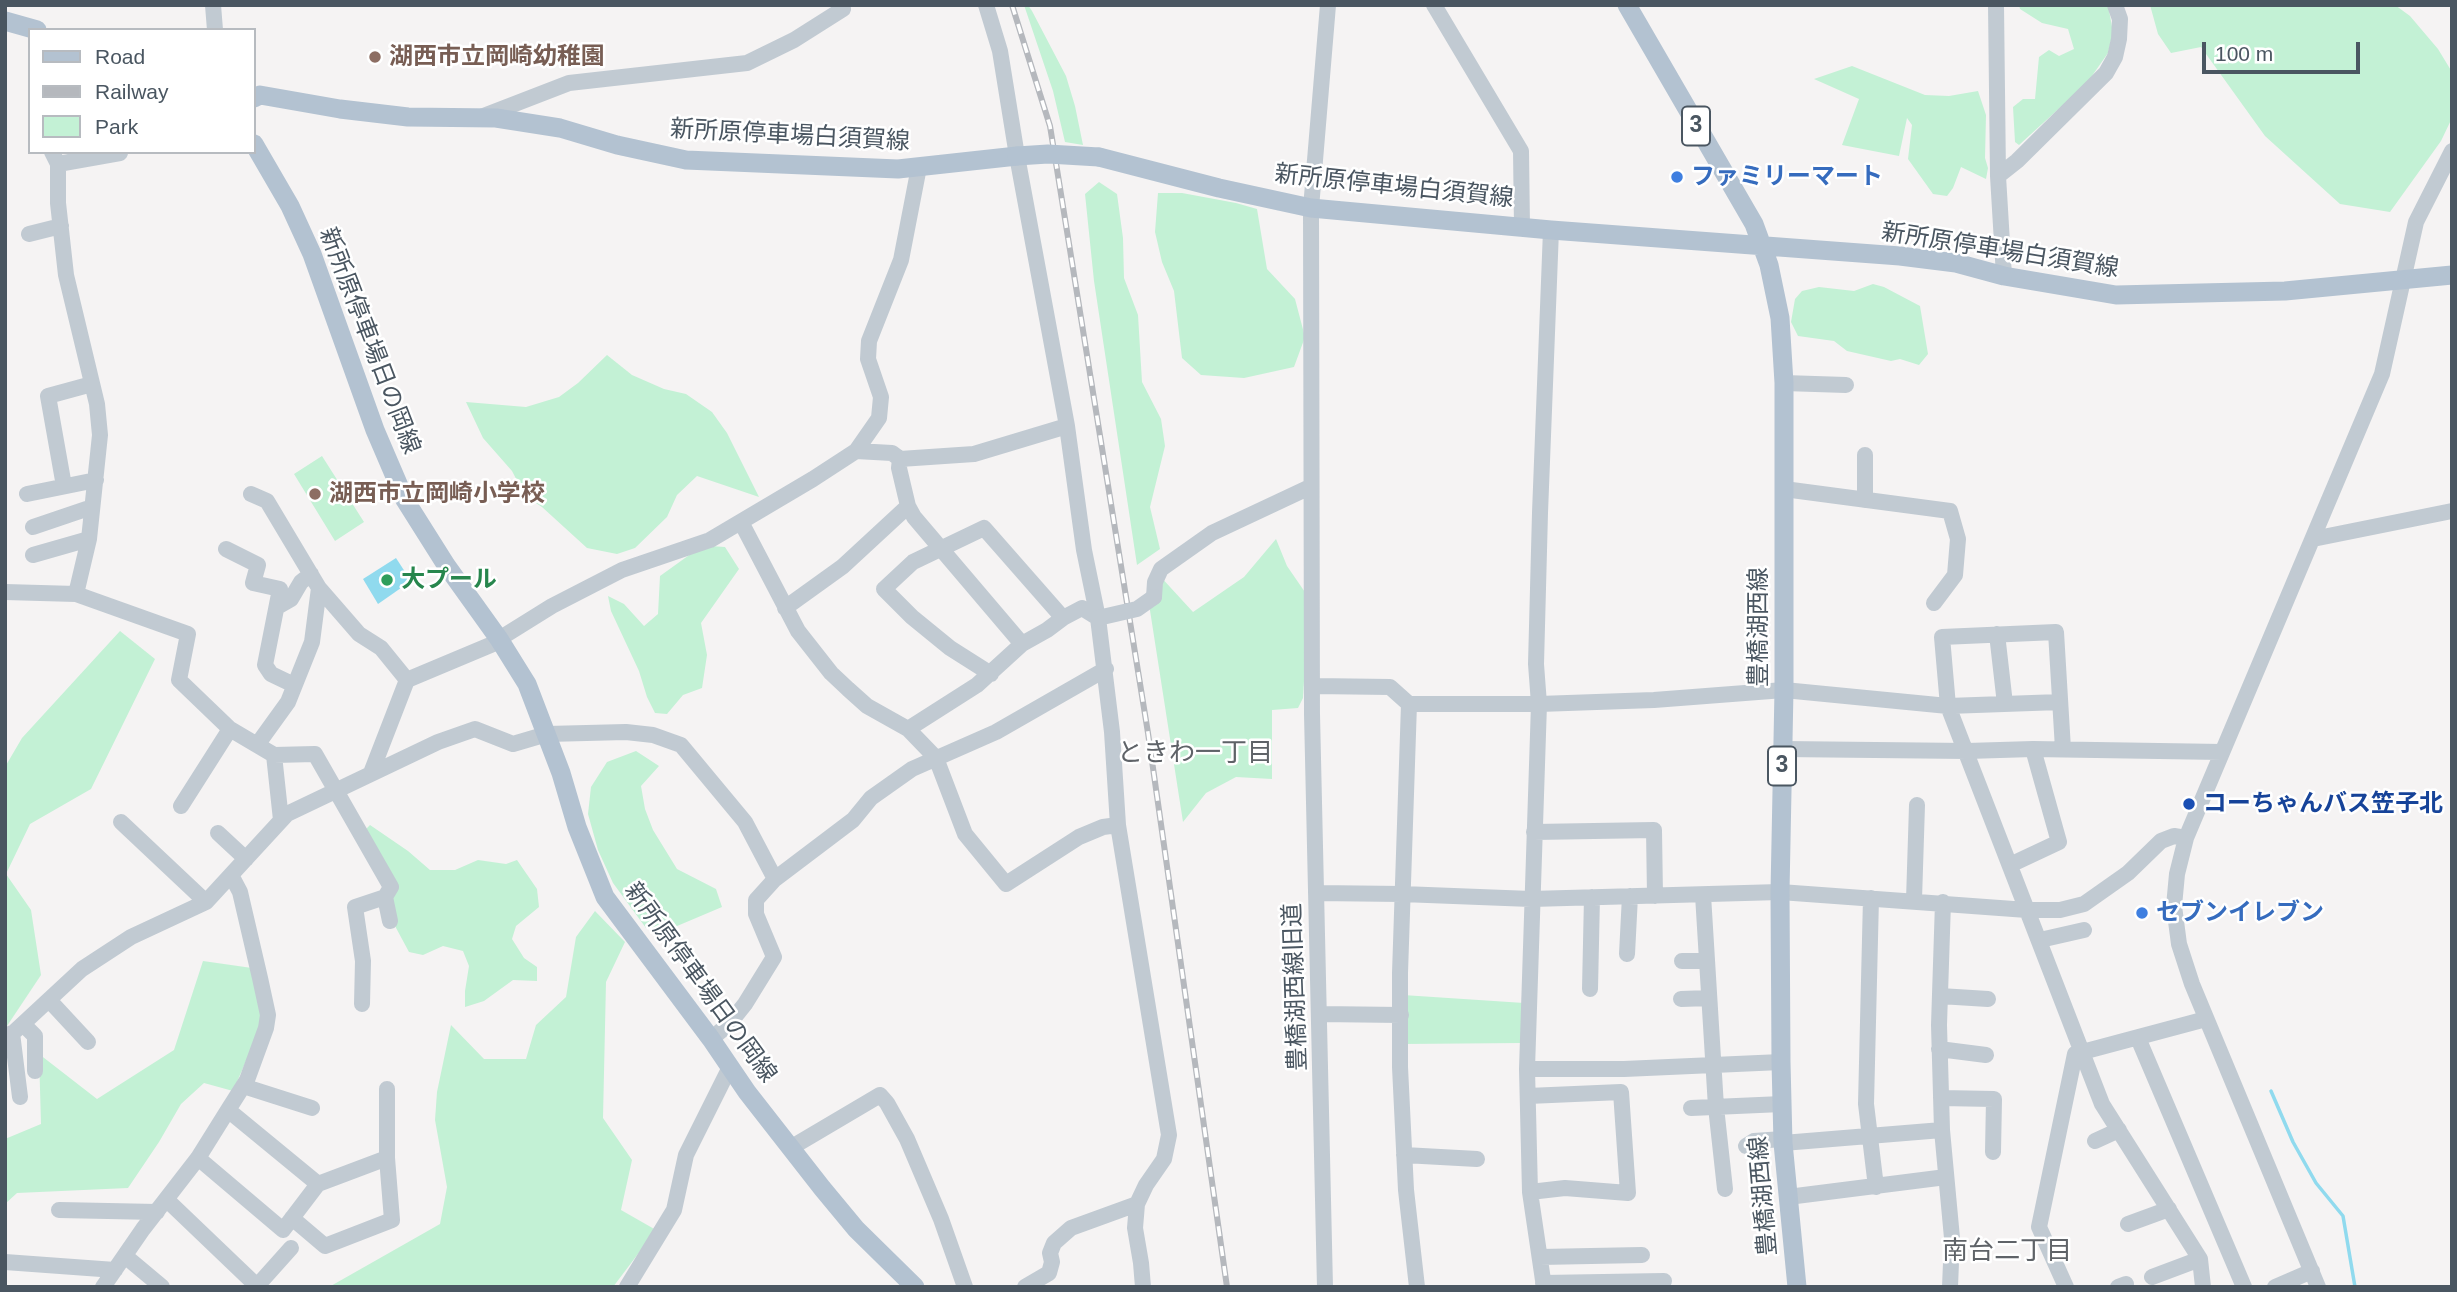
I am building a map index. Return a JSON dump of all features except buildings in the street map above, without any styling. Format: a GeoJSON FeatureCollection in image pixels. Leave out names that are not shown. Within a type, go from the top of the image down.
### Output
{"type":"FeatureCollection","features":[{"type":"Feature","properties":{"kind":"main road","name":"豊橋湖西線"},"geometry":{"type":"LineString","coordinates":[[1627,5],[1754,224],[1764,247],[1780,318],[1784,383],[1781,1062],[1783,1141],[1797,1287]]}},
{"type":"Feature","properties":{"kind":"main road"},"geometry":{"type":"LineString","coordinates":[[5,21],[30,28]]}},
{"type":"Feature","properties":{"kind":"main road","name":"新所原停車場白須賀線"},"geometry":{"type":"LineString","coordinates":[[256,97],[260,94],[340,109],[408,117],[496,118],[560,128],[617,145],[686,160],[898,169],[1048,154],[1099,157],[1311,208],[1551,230],[1900,256],[2116,295],[2285,291],[2402,282],[2452,275]]}},
{"type":"Feature","properties":{"kind":"main road","name":"新所原停車場日の岡線"},"geometry":{"type":"LineString","coordinates":[[256,147],[290,206],[312,254],[375,430],[405,500],[527,684],[547,734],[577,827],[605,897],[730,1067],[856,1229],[915,1287]]}},
{"type":"Feature","properties":{"kind":"street"},"geometry":{"type":"LineString","coordinates":[[213,5],[215,28]]}},
{"type":"Feature","properties":{"kind":"street"},"geometry":{"type":"LineString","coordinates":[[986,5],[1000,51],[1067,426],[1080,526],[1106,669],[1118,825],[1169,1135],[1164,1159],[1137,1204],[1135,1228],[1143,1287]]}},
{"type":"Feature","properties":{"kind":"street","name":"豊橋湖西線旧道"},"geometry":{"type":"LineString","coordinates":[[1325,1287],[1310,487],[1311,208],[1328,5]]}},
{"type":"Feature","properties":{"kind":"street"},"geometry":{"type":"LineString","coordinates":[[1434,5],[1521,151],[1522,227]]}},
{"type":"Feature","properties":{"kind":"street"},"geometry":{"type":"LineString","coordinates":[[1996,5],[1998,176],[2004,276]]}},
{"type":"Feature","properties":{"kind":"street"},"geometry":{"type":"LineString","coordinates":[[1998,176],[2017,161],[2106,73],[2115,57],[2119,39],[2120,19],[2115,5]]}},
{"type":"Feature","properties":{"kind":"street"},"geometry":{"type":"LineString","coordinates":[[476,119],[569,83],[747,63],[794,40],[843,9]]}},
{"type":"Feature","properties":{"kind":"street"},"geometry":{"type":"LineString","coordinates":[[2318,1287],[2206,1019],[2179,944],[2174,906],[2176,874],[2186,838],[2382,374],[2416,222],[2452,151]]}},
{"type":"Feature","properties":{"kind":"street"},"geometry":{"type":"LineString","coordinates":[[76,594],[89,539],[100,429],[66,275],[55,158],[107,154]]}},
{"type":"Feature","properties":{"kind":"street"},"geometry":{"type":"LineString","coordinates":[[371,773],[407,680],[500,640],[552,606],[622,570],[710,540],[856,451],[879,418],[881,397],[868,359],[869,341],[901,260],[919,167]]}},
{"type":"Feature","properties":{"kind":"street"},"geometry":{"type":"LineString","coordinates":[[29,234],[61,226]]}},
{"type":"Feature","properties":{"kind":"street"},"geometry":{"type":"LineString","coordinates":[[1551,230],[1536,664],[1539,704],[1527,1069],[1530,1192],[1543,1285],[1664,1281]]}},
{"type":"Feature","properties":{"kind":"street"},"geometry":{"type":"LineString","coordinates":[[1784,383],[1846,385]]}},
{"type":"Feature","properties":{"kind":"street"},"geometry":{"type":"LineString","coordinates":[[64,486],[48,396],[92,384]]}},
{"type":"Feature","properties":{"kind":"street"},"geometry":{"type":"LineString","coordinates":[[856,451],[892,453],[900,458],[974,454],[1067,426]]}},
{"type":"Feature","properties":{"kind":"street"},"geometry":{"type":"LineString","coordinates":[[1865,455],[1865,500]]}},
{"type":"Feature","properties":{"kind":"street"},"geometry":{"type":"LineString","coordinates":[[900,458],[899,468],[908,506],[914,517],[1022,644]]}},
{"type":"Feature","properties":{"kind":"street"},"geometry":{"type":"LineString","coordinates":[[27,494],[96,480]]}},
{"type":"Feature","properties":{"kind":"street"},"geometry":{"type":"LineString","coordinates":[[908,729],[991,674],[1022,644],[1082,608],[1098,618],[1137,609],[1154,597],[1155,582],[1161,569],[1212,533],[1310,487]]}},
{"type":"Feature","properties":{"kind":"street"},"geometry":{"type":"LineString","coordinates":[[1784,489],[1950,511],[1958,539],[1955,575],[1934,604]]}},
{"type":"Feature","properties":{"kind":"street"},"geometry":{"type":"LineString","coordinates":[[251,494],[267,501],[315,581],[359,634],[381,648],[407,680]]}},
{"type":"Feature","properties":{"kind":"street"},"geometry":{"type":"LineString","coordinates":[[785,608],[842,567],[908,506]]}},
{"type":"Feature","properties":{"kind":"street"},"geometry":{"type":"LineString","coordinates":[[33,527],[93,507]]}},
{"type":"Feature","properties":{"kind":"street"},"geometry":{"type":"LineString","coordinates":[[2314,538],[2452,511]]}},
{"type":"Feature","properties":{"kind":"street"},"geometry":{"type":"LineString","coordinates":[[741,522],[798,631],[831,673],[867,706],[908,729],[936,758],[965,834],[1006,884],[1079,837],[1103,827],[1118,825]]}},
{"type":"Feature","properties":{"kind":"street"},"geometry":{"type":"LineString","coordinates":[[991,674],[950,648],[912,617],[884,589],[913,562],[984,528],[1063,618]]}},
{"type":"Feature","properties":{"kind":"street"},"geometry":{"type":"LineString","coordinates":[[33,555],[89,539]]}},
{"type":"Feature","properties":{"kind":"street"},"geometry":{"type":"LineString","coordinates":[[226,549],[258,565],[253,583],[287,592]]}},
{"type":"Feature","properties":{"kind":"street"},"geometry":{"type":"LineString","coordinates":[[294,685],[271,674],[265,665],[277,607],[287,592],[300,582],[315,581]]}},
{"type":"Feature","properties":{"kind":"street"},"geometry":{"type":"LineString","coordinates":[[257,745],[288,702],[312,642],[315,581]]}},
{"type":"Feature","properties":{"kind":"street"},"geometry":{"type":"LineString","coordinates":[[5,592],[76,594],[188,635],[179,680],[230,729],[274,755],[315,754],[391,887],[385,897],[355,907],[363,961],[362,1003]]}},
{"type":"Feature","properties":{"kind":"street"},"geometry":{"type":"LineString","coordinates":[[2063,749],[2056,632],[1942,636],[1948,706],[2102,1104],[2200,1259],[2203,1287]]}},
{"type":"Feature","properties":{"kind":"street"},"geometry":{"type":"LineString","coordinates":[[1997,634],[2005,704]]}},
{"type":"Feature","properties":{"kind":"street"},"geometry":{"type":"LineString","coordinates":[[711,1039],[729,1024],[745,1004],[774,957],[756,914],[756,900],[775,879],[853,820],[872,798],[912,769],[996,732],[1106,669]]}},
{"type":"Feature","properties":{"kind":"street"},"geometry":{"type":"LineString","coordinates":[[1314,686],[1391,687],[1409,704],[1539,704],[1654,700],[1784,690],[1948,706],[2060,702]]}},
{"type":"Feature","properties":{"kind":"street"},"geometry":{"type":"LineString","coordinates":[[1409,704],[1402,894],[1400,1068],[1404,1155],[1417,1287]]}},
{"type":"Feature","properties":{"kind":"street"},"geometry":{"type":"LineString","coordinates":[[181,806],[230,729]]}},
{"type":"Feature","properties":{"kind":"street"},"geometry":{"type":"LineString","coordinates":[[13,1031],[82,969],[131,937],[206,902],[287,814],[438,742],[475,729],[513,744],[547,734],[626,732],[653,735],[681,745],[745,822],[775,879]]}},
{"type":"Feature","properties":{"kind":"street"},"geometry":{"type":"LineString","coordinates":[[1783,750],[1967,751],[2033,748],[2222,752]]}},
{"type":"Feature","properties":{"kind":"street"},"geometry":{"type":"LineString","coordinates":[[2010,866],[2059,842],[2033,748]]}},
{"type":"Feature","properties":{"kind":"street"},"geometry":{"type":"LineString","coordinates":[[274,755],[281,820]]}},
{"type":"Feature","properties":{"kind":"street"},"geometry":{"type":"LineString","coordinates":[[1914,900],[1917,805]]}},
{"type":"Feature","properties":{"kind":"street"},"geometry":{"type":"LineString","coordinates":[[121,822],[206,902]]}},
{"type":"Feature","properties":{"kind":"street"},"geometry":{"type":"LineString","coordinates":[[1534,832],[1654,830],[1655,896]]}},
{"type":"Feature","properties":{"kind":"street"},"geometry":{"type":"LineString","coordinates":[[218,833],[246,859]]}},
{"type":"Feature","properties":{"kind":"street"},"geometry":{"type":"LineString","coordinates":[[1316,893],[1531,898],[1780,892],[2027,910],[2060,910],[2084,904],[2128,873],[2161,841],[2175,836],[2186,838]]}},
{"type":"Feature","properties":{"kind":"street"},"geometry":{"type":"LineString","coordinates":[[103,1287],[198,1158],[243,1086],[266,1028],[268,1016],[240,892],[232,875]]}},
{"type":"Feature","properties":{"kind":"street"},"geometry":{"type":"LineString","coordinates":[[1703,895],[1716,1107],[1725,1189]]}},
{"type":"Feature","properties":{"kind":"street"},"geometry":{"type":"LineString","coordinates":[[1627,954],[1630,896]]}},
{"type":"Feature","properties":{"kind":"street"},"geometry":{"type":"LineString","coordinates":[[385,897],[390,921]]}},
{"type":"Feature","properties":{"kind":"street"},"geometry":{"type":"LineString","coordinates":[[1590,989],[1592,897]]}},
{"type":"Feature","properties":{"kind":"street"},"geometry":{"type":"LineString","coordinates":[[1871,898],[1866,1104],[1876,1187]]}},
{"type":"Feature","properties":{"kind":"street"},"geometry":{"type":"LineString","coordinates":[[1943,902],[1939,1049],[1945,1177],[1952,1238],[1950,1287]]}},
{"type":"Feature","properties":{"kind":"street"},"geometry":{"type":"LineString","coordinates":[[2040,940],[2084,930]]}},
{"type":"Feature","properties":{"kind":"street"},"geometry":{"type":"LineString","coordinates":[[1682,961],[1707,961]]}},
{"type":"Feature","properties":{"kind":"street"},"geometry":{"type":"LineString","coordinates":[[1940,996],[1988,999]]}},
{"type":"Feature","properties":{"kind":"street"},"geometry":{"type":"LineString","coordinates":[[1681,999],[1709,998]]}},
{"type":"Feature","properties":{"kind":"street"},"geometry":{"type":"LineString","coordinates":[[49,1000],[88,1042]]}},
{"type":"Feature","properties":{"kind":"street"},"geometry":{"type":"LineString","coordinates":[[1320,1014],[1401,1015]]}},
{"type":"Feature","properties":{"kind":"street"},"geometry":{"type":"LineString","coordinates":[[2066,1287],[2039,1227],[2074,1054],[2206,1019]]}},
{"type":"Feature","properties":{"kind":"street"},"geometry":{"type":"LineString","coordinates":[[13,1031],[35,1036],[36,1071]]}},
{"type":"Feature","properties":{"kind":"street"},"geometry":{"type":"LineString","coordinates":[[13,1031],[20,1097]]}},
{"type":"Feature","properties":{"kind":"street"},"geometry":{"type":"LineString","coordinates":[[2138,1038],[2244,1287]]}},
{"type":"Feature","properties":{"kind":"street"},"geometry":{"type":"LineString","coordinates":[[1939,1049],[1986,1055]]}},
{"type":"Feature","properties":{"kind":"street"},"geometry":{"type":"LineString","coordinates":[[1527,1069],[1713,1066],[1781,1062]]}},
{"type":"Feature","properties":{"kind":"street"},"geometry":{"type":"LineString","coordinates":[[627,1287],[674,1210],[686,1155],[730,1067]]}},
{"type":"Feature","properties":{"kind":"street"},"geometry":{"type":"LineString","coordinates":[[243,1086],[312,1108]]}},
{"type":"Feature","properties":{"kind":"street"},"geometry":{"type":"LineString","coordinates":[[292,1218],[325,1246],[392,1220],[387,1158],[387,1089]]}},
{"type":"Feature","properties":{"kind":"street"},"geometry":{"type":"LineString","coordinates":[[1528,1096],[1621,1092],[1628,1193],[1565,1188],[1530,1192]]}},
{"type":"Feature","properties":{"kind":"street"},"geometry":{"type":"LineString","coordinates":[[792,1147],[880,1095],[907,1139],[941,1219],[965,1287]]}},
{"type":"Feature","properties":{"kind":"street"},"geometry":{"type":"LineString","coordinates":[[1941,1098],[1994,1099],[1993,1152]]}},
{"type":"Feature","properties":{"kind":"street"},"geometry":{"type":"LineString","coordinates":[[1691,1108],[1782,1104]]}},
{"type":"Feature","properties":{"kind":"street"},"geometry":{"type":"LineString","coordinates":[[228,1110],[318,1184]]}},
{"type":"Feature","properties":{"kind":"street"},"geometry":{"type":"LineString","coordinates":[[1746,1146],[1754,1141],[1942,1130]]}},
{"type":"Feature","properties":{"kind":"street"},"geometry":{"type":"LineString","coordinates":[[2095,1141],[2119,1130]]}},
{"type":"Feature","properties":{"kind":"street"},"geometry":{"type":"LineString","coordinates":[[1404,1155],[1477,1159]]}},
{"type":"Feature","properties":{"kind":"street"},"geometry":{"type":"LineString","coordinates":[[198,1158],[283,1230],[318,1184],[387,1158]]}},
{"type":"Feature","properties":{"kind":"street"},"geometry":{"type":"LineString","coordinates":[[1788,1197],[1945,1177]]}},
{"type":"Feature","properties":{"kind":"street"},"geometry":{"type":"LineString","coordinates":[[1025,1287],[1049,1273],[1052,1262],[1050,1253],[1054,1243],[1071,1228],[1137,1204]]}},
{"type":"Feature","properties":{"kind":"street"},"geometry":{"type":"LineString","coordinates":[[59,1210],[162,1206],[250,1284],[291,1248]]}},
{"type":"Feature","properties":{"kind":"street"},"geometry":{"type":"LineString","coordinates":[[2128,1224],[2169,1209]]}},
{"type":"Feature","properties":{"kind":"street"},"geometry":{"type":"LineString","coordinates":[[1540,1257],[1642,1255]]}},
{"type":"Feature","properties":{"kind":"street"},"geometry":{"type":"LineString","coordinates":[[2152,1277],[2200,1259]]}},
{"type":"Feature","properties":{"kind":"street"},"geometry":{"type":"LineString","coordinates":[[5,1262],[120,1263],[162,1287]]}},
{"type":"Feature","properties":{"kind":"street"},"geometry":{"type":"LineString","coordinates":[[2274,1287],[2312,1271]]}},
{"type":"Feature","properties":{"kind":"green space"},"geometry":{"type":"Polygon","coordinates":[[[1024,5],[1028,5],[1032,11],[1066,76],[1083,145],[1065,142],[1053,91],[1024,5]]]}},
{"type":"Feature","properties":{"kind":"green space"},"geometry":{"type":"Polygon","coordinates":[[[2019,5],[2108,5],[2113,32],[2108,53],[2087,83],[2019,145],[2015,142],[2013,107],[2023,99],[2035,99],[2039,57],[2049,50],[2059,56],[2074,49],[2068,29],[2042,23],[2020,9],[2019,5]]]}},
{"type":"Feature","properties":{"kind":"green space"},"geometry":{"type":"Polygon","coordinates":[[[2150,5],[2395,5],[2410,16],[2438,49],[2452,72],[2452,118],[2441,141],[2390,212],[2340,204],[2265,136],[2201,47],[2171,53],[2158,34],[2150,5]]]}},
{"type":"Feature","properties":{"kind":"green space"},"geometry":{"type":"Polygon","coordinates":[[[1852,66],[1925,95],[1949,96],[1978,91],[1986,115],[1986,179],[1961,167],[1947,196],[1933,194],[1908,159],[1912,125],[1907,118],[1899,156],[1842,145],[1859,99],[1814,79],[1852,66]]]}},
{"type":"Feature","properties":{"kind":"green space"},"geometry":{"type":"Polygon","coordinates":[[[1099,182],[1117,194],[1123,238],[1124,278],[1138,315],[1142,382],[1161,419],[1165,446],[1150,507],[1160,549],[1137,565],[1094,281],[1085,194],[1099,182]]]}},
{"type":"Feature","properties":{"kind":"green space"},"geometry":{"type":"Polygon","coordinates":[[[1158,193],[1182,193],[1257,209],[1267,269],[1295,299],[1305,337],[1294,367],[1244,378],[1201,375],[1182,358],[1174,291],[1162,262],[1155,232],[1158,193]]]}},
{"type":"Feature","properties":{"kind":"green space"},"geometry":{"type":"Polygon","coordinates":[[[1873,284],[1920,306],[1928,354],[1919,365],[1900,359],[1891,361],[1847,351],[1834,341],[1798,336],[1791,322],[1795,299],[1802,291],[1819,287],[1854,291],[1873,284]]]}},
{"type":"Feature","properties":{"kind":"green space"},"geometry":{"type":"Polygon","coordinates":[[[607,355],[632,375],[664,389],[686,394],[712,412],[727,433],[759,497],[697,476],[677,495],[667,517],[635,548],[617,554],[587,548],[542,507],[525,496],[512,471],[483,438],[466,402],[526,407],[559,397],[607,355]]]}},
{"type":"Feature","properties":{"kind":"green space"},"geometry":{"type":"Polygon","coordinates":[[[322,456],[364,522],[335,541],[294,474],[322,456]]]}},
{"type":"Feature","properties":{"kind":"green space"},"geometry":{"type":"Polygon","coordinates":[[[1276,539],[1287,566],[1309,598],[1303,698],[1298,708],[1272,710],[1272,779],[1236,777],[1206,793],[1183,822],[1149,604],[1159,575],[1193,612],[1244,577],[1276,539]]]}},
{"type":"Feature","properties":{"kind":"green space"},"geometry":{"type":"Polygon","coordinates":[[[710,546],[725,547],[739,569],[701,623],[707,655],[702,688],[683,695],[667,714],[655,713],[611,611],[608,596],[624,604],[644,626],[658,614],[660,576],[692,553],[710,546]]]}},
{"type":"Feature","properties":{"kind":"green space"},"geometry":{"type":"Polygon","coordinates":[[[120,631],[155,659],[91,789],[30,824],[6,874],[31,910],[41,975],[5,1029],[5,767],[22,738],[120,631]]]}},
{"type":"Feature","properties":{"kind":"green space"},"geometry":{"type":"Polygon","coordinates":[[[636,751],[659,766],[641,786],[645,809],[653,830],[677,869],[716,889],[722,907],[670,929],[646,928],[613,883],[598,850],[588,814],[591,787],[607,762],[636,751]]]}},
{"type":"Feature","properties":{"kind":"green space"},"geometry":{"type":"Polygon","coordinates":[[[370,825],[430,870],[455,870],[478,860],[506,864],[517,860],[537,889],[539,907],[516,926],[512,939],[524,958],[537,967],[537,981],[513,980],[484,1001],[465,1007],[469,966],[463,951],[443,946],[423,955],[409,952],[395,926],[383,883],[360,835],[370,825]]]}},
{"type":"Feature","properties":{"kind":"green space"},"geometry":{"type":"Polygon","coordinates":[[[595,911],[625,942],[606,982],[603,1118],[632,1160],[621,1210],[656,1230],[613,1287],[329,1287],[440,1224],[447,1187],[435,1120],[437,1092],[451,1025],[484,1059],[526,1059],[536,1025],[566,997],[576,937],[595,911]]]}},
{"type":"Feature","properties":{"kind":"green space"},"geometry":{"type":"Polygon","coordinates":[[[203,961],[252,968],[262,1010],[259,1031],[233,1091],[204,1083],[181,1104],[128,1188],[17,1193],[5,1204],[5,1139],[41,1124],[39,1054],[97,1099],[174,1050],[203,961]]]}},
{"type":"Feature","properties":{"kind":"green space"},"geometry":{"type":"Polygon","coordinates":[[[1403,995],[1524,1003],[1522,1043],[1403,1044],[1403,995]]]}},
{"type":"Feature","properties":{"kind":"water","name":"大プール"},"geometry":{"type":"Polygon","coordinates":[[[396,558],[411,581],[378,604],[363,579],[396,558]]]}},
{"type":"Feature","properties":{"kind":"waterway"},"geometry":{"type":"LineString","coordinates":[[2271,1091],[2293,1142],[2316,1183],[2343,1216],[2355,1287]]}},
{"type":"Feature","properties":{"kind":"railway"},"geometry":{"type":"LineString","coordinates":[[1012,5],[1050,126],[1148,733],[1227,1287]]}},
{"type":"Feature","properties":{"kind":"place","name":"湖西市立岡崎幼稚園"},"geometry":{"type":"Point","coordinates":[375,57]}},
{"type":"Feature","properties":{"kind":"place","name":"ファミリーマート"},"geometry":{"type":"Point","coordinates":[1677,177]}},
{"type":"Feature","properties":{"kind":"place","name":"湖西市立岡崎小学校"},"geometry":{"type":"Point","coordinates":[315,494]}},
{"type":"Feature","properties":{"kind":"place","name":"大プール"},"geometry":{"type":"Point","coordinates":[387,580]}},
{"type":"Feature","properties":{"kind":"place","name":"コーちゃんバス笠子北"},"geometry":{"type":"Point","coordinates":[2189,804]}},
{"type":"Feature","properties":{"kind":"place","name":"セブンイレブン"},"geometry":{"type":"Point","coordinates":[2142,913]}},
{"type":"Feature","properties":{"kind":"district","name":"ときわ一丁目"},"geometry":{"type":"Point","coordinates":[1195,754]}},
{"type":"Feature","properties":{"kind":"district","name":"南台二丁目"},"geometry":{"type":"Point","coordinates":[2007,1252]}}]}
